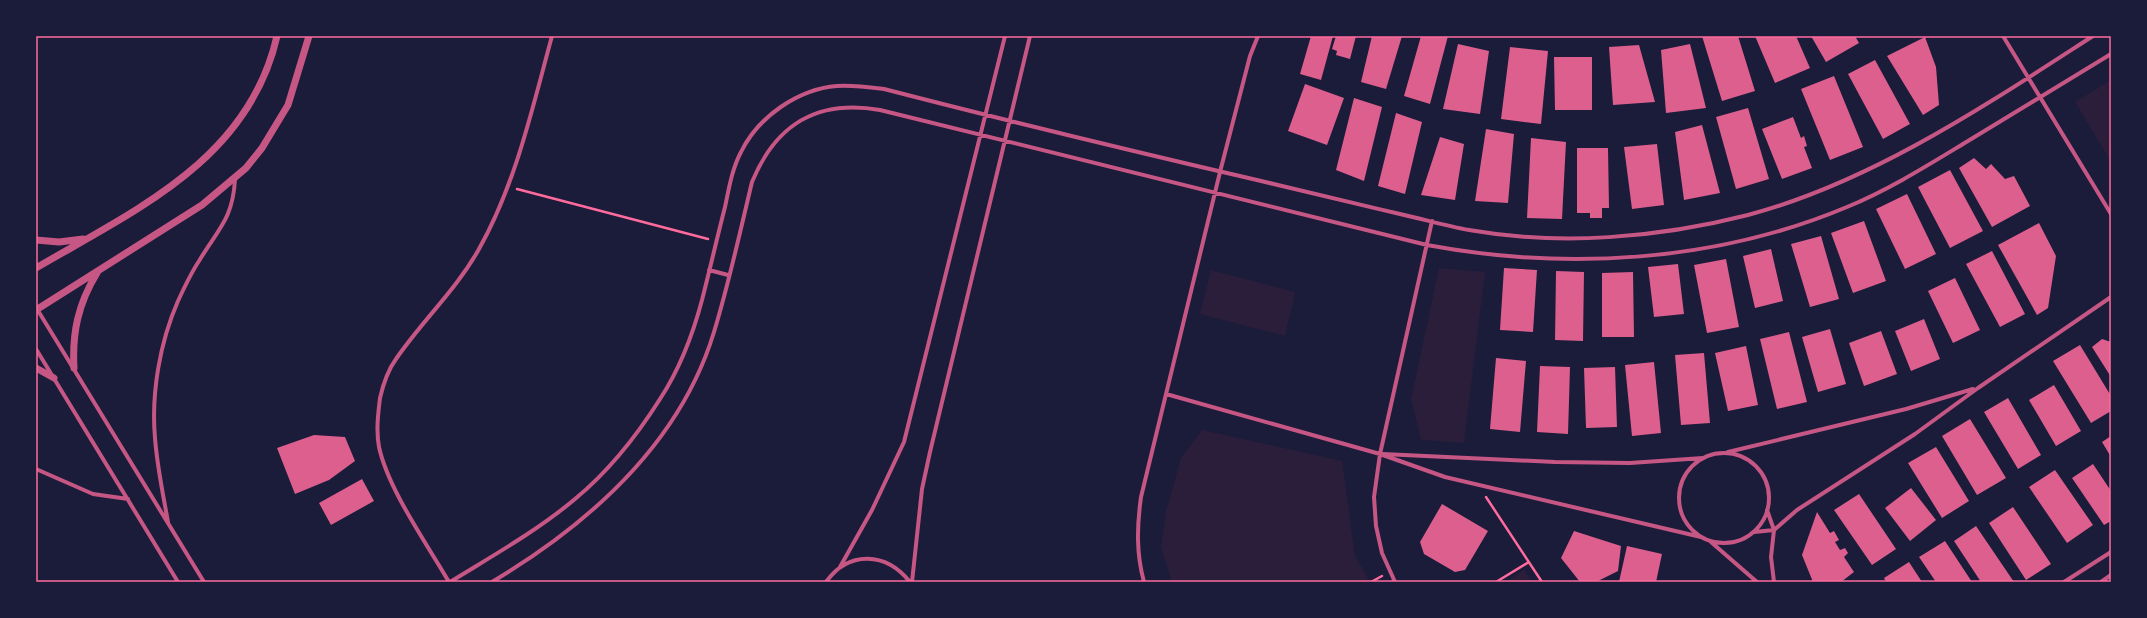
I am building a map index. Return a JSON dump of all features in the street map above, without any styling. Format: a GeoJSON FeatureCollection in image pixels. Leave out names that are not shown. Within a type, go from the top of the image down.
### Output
{"type":"FeatureCollection","features":[{"type":"Feature","properties":{"kind":"street"},"geometry":{"type":"LineString","coordinates":[[36,268],[158,196],[184,178],[208,156],[230,132],[248,106],[263,77],[277,36]]}},
{"type":"Feature","properties":{"kind":"street"},"geometry":{"type":"LineString","coordinates":[[204,582],[37,309],[202,205],[235,179],[262,148],[276,127],[297,81],[309,36]]}},
{"type":"Feature","properties":{"kind":"street"},"geometry":{"type":"LineString","coordinates":[[552,36],[509,187],[485,237],[458,281],[394,360],[382,388],[377,416],[379,446],[387,474],[449,582],[548,520],[595,481],[622,452],[654,408],[678,366],[691,335],[709,270],[732,173],[741,151],[754,131],[771,114],[791,100],[813,91],[836,86],[860,85],[884,89],[1220,172],[1469,230],[1509,235],[1590,238],[1670,231],[1750,214],[1826,189],[1900,154],[2093,36]]}},
{"type":"Feature","properties":{"kind":"street"},"geometry":{"type":"LineString","coordinates":[[826,582],[840,567],[875,504],[904,442],[1005,36]]}},
{"type":"Feature","properties":{"kind":"street"},"geometry":{"type":"LineString","coordinates":[[911,582],[924,482],[1030,36]]}},
{"type":"Feature","properties":{"kind":"street"},"geometry":{"type":"LineString","coordinates":[[1144,582],[1137,546],[1141,497],[1214,193],[1250,56],[1258,36]]}},
{"type":"Feature","properties":{"kind":"street"},"geometry":{"type":"LineString","coordinates":[[2003,36],[2111,214]]}},
{"type":"Feature","properties":{"kind":"street"},"geometry":{"type":"LineString","coordinates":[[492,582],[533,556],[589,513],[615,490],[659,439],[684,401],[700,368],[714,332],[752,182],[760,163],[776,141],[785,132],[802,120],[820,112],[840,107],[860,107],[1427,245],[1469,253],[1516,258],[1563,259],[1657,254],[1703,248],[1752,238],[1800,225],[1847,207],[1892,186],[2111,54]]}},
{"type":"Feature","properties":{"kind":"street"},"geometry":{"type":"LineString","coordinates":[[168,522],[155,437],[155,391],[163,346],[178,302],[199,261],[224,224],[230,210],[235,179]]}},
{"type":"Feature","properties":{"kind":"street"},"geometry":{"type":"LineString","coordinates":[[1395,582],[1382,553],[1376,526],[1374,497],[1380,454],[1432,221]]}},
{"type":"Feature","properties":{"kind":"street"},"geometry":{"type":"LineString","coordinates":[[36,240],[59,242],[85,239]]}},
{"type":"Feature","properties":{"kind":"street"},"geometry":{"type":"LineString","coordinates":[[709,270],[728,275]]}},
{"type":"Feature","properties":{"kind":"street"},"geometry":{"type":"LineString","coordinates":[[74,368],[74,327],[88,288],[98,271]]}},
{"type":"Feature","properties":{"kind":"street"},"geometry":{"type":"LineString","coordinates":[[1166,394],[1380,454],[1438,475],[1701,537],[1722,544],[1733,542],[1754,532],[1774,530],[1797,510],[1915,434],[1978,388],[2111,297]]}},
{"type":"Feature","properties":{"kind":"street"},"geometry":{"type":"LineString","coordinates":[[36,349],[178,582]]}},
{"type":"Feature","properties":{"kind":"street"},"geometry":{"type":"LineString","coordinates":[[36,368],[54,378]]}},
{"type":"Feature","properties":{"kind":"street"},"geometry":{"type":"LineString","coordinates":[[1380,454],[1556,462],[1630,462],[1703,458],[1906,408],[1978,388]]}},
{"type":"Feature","properties":{"kind":"street"},"geometry":{"type":"LineString","coordinates":[[1725,453],[1747,459],[1763,476],[1768,493],[1767,510],[1762,522],[1754,532]]}},
{"type":"Feature","properties":{"kind":"street"},"geometry":{"type":"LineString","coordinates":[[1701,537],[1691,530],[1684,520],[1678,497],[1680,485],[1686,474],[1693,464],[1703,458]]}},
{"type":"Feature","properties":{"kind":"street"},"geometry":{"type":"LineString","coordinates":[[36,469],[93,494],[128,499]]}},
{"type":"Feature","properties":{"kind":"street"},"geometry":{"type":"LineString","coordinates":[[1767,510],[1774,530],[1771,557],[1774,582]]}},
{"type":"Feature","properties":{"kind":"street"},"geometry":{"type":"LineString","coordinates":[[1710,541],[1758,582]]}},
{"type":"Feature","properties":{"kind":"street"},"geometry":{"type":"LineString","coordinates":[[2064,582],[2111,552]]}},
{"type":"Feature","properties":{"kind":"street"},"geometry":{"type":"LineString","coordinates":[[840,567],[854,560],[870,558],[886,561],[899,570],[911,582]]}},
{"type":"Feature","properties":{"kind":"street"},"geometry":{"type":"LineString","coordinates":[[2100,582],[2111,575]]}},
{"type":"Feature","properties":{"kind":"path"},"geometry":{"type":"LineString","coordinates":[[509,187],[716,241]]}},
{"type":"Feature","properties":{"kind":"path"},"geometry":{"type":"LineString","coordinates":[[1478,485],[1542,582]]}},
{"type":"Feature","properties":{"kind":"path"},"geometry":{"type":"LineString","coordinates":[[1496,582],[1529,562]]}},
{"type":"Feature","properties":{"kind":"shaded area"},"geometry":{"type":"Polygon","coordinates":[[[2111,80],[2111,162],[2075,102],[2111,80]]]}},
{"type":"Feature","properties":{"kind":"shaded area"},"geometry":{"type":"Polygon","coordinates":[[[1439,268],[1485,272],[1464,443],[1421,440],[1411,399],[1439,268]]]}},
{"type":"Feature","properties":{"kind":"shaded area"},"geometry":{"type":"Polygon","coordinates":[[[1211,270],[1295,292],[1285,336],[1200,314],[1211,270]]]}},
{"type":"Feature","properties":{"kind":"shaded area"},"geometry":{"type":"Polygon","coordinates":[[[1202,430],[1342,461],[1355,556],[1370,582],[1172,582],[1161,547],[1166,511],[1181,458],[1202,430]]]}},
{"type":"Feature","properties":{"kind":"shaded area"},"geometry":{"type":"Polygon","coordinates":[[[1524,570],[1532,582],[1505,582],[1524,570]]]}},
{"type":"Feature","properties":{"kind":"building"},"geometry":{"type":"Polygon","coordinates":[[[1311,36],[1333,36],[1321,80],[1300,74],[1311,36]]]}},
{"type":"Feature","properties":{"kind":"building"},"geometry":{"type":"Polygon","coordinates":[[[1336,36],[1356,36],[1350,59],[1336,55],[1337,51],[1332,49],[1336,36]]]}},
{"type":"Feature","properties":{"kind":"building"},"geometry":{"type":"Polygon","coordinates":[[[1372,36],[1402,36],[1386,89],[1361,82],[1372,36]]]}},
{"type":"Feature","properties":{"kind":"building"},"geometry":{"type":"Polygon","coordinates":[[[1421,36],[1448,36],[1430,104],[1404,96],[1421,36]]]}},
{"type":"Feature","properties":{"kind":"building"},"geometry":{"type":"Polygon","coordinates":[[[1702,36],[1738,36],[1755,91],[1722,101],[1702,36]]]}},
{"type":"Feature","properties":{"kind":"building"},"geometry":{"type":"Polygon","coordinates":[[[1755,36],[1796,36],[1810,68],[1775,83],[1755,36]]]}},
{"type":"Feature","properties":{"kind":"building"},"geometry":{"type":"Polygon","coordinates":[[[1811,36],[1855,36],[1859,43],[1826,62],[1811,36]]]}},
{"type":"Feature","properties":{"kind":"building"},"geometry":{"type":"Polygon","coordinates":[[[1925,37],[1936,67],[1939,105],[1923,115],[1887,56],[1925,37]]]}},
{"type":"Feature","properties":{"kind":"building"},"geometry":{"type":"Polygon","coordinates":[[[1458,44],[1489,51],[1480,114],[1443,109],[1458,44]]]}},
{"type":"Feature","properties":{"kind":"building"},"geometry":{"type":"Polygon","coordinates":[[[1690,44],[1706,108],[1666,113],[1661,50],[1690,44]]]}},
{"type":"Feature","properties":{"kind":"building"},"geometry":{"type":"Polygon","coordinates":[[[1639,45],[1655,102],[1613,105],[1609,47],[1639,45]]]}},
{"type":"Feature","properties":{"kind":"building"},"geometry":{"type":"Polygon","coordinates":[[[1510,47],[1548,51],[1541,124],[1501,119],[1510,47]]]}},
{"type":"Feature","properties":{"kind":"building"},"geometry":{"type":"Polygon","coordinates":[[[1554,57],[1592,57],[1592,110],[1555,110],[1554,57]]]}},
{"type":"Feature","properties":{"kind":"building"},"geometry":{"type":"Polygon","coordinates":[[[1875,60],[1910,124],[1883,139],[1848,74],[1875,60]]]}},
{"type":"Feature","properties":{"kind":"building"},"geometry":{"type":"Polygon","coordinates":[[[1834,76],[1863,147],[1830,160],[1801,89],[1834,76]]]}},
{"type":"Feature","properties":{"kind":"building"},"geometry":{"type":"Polygon","coordinates":[[[1305,84],[1344,98],[1327,145],[1288,131],[1305,84]]]}},
{"type":"Feature","properties":{"kind":"building"},"geometry":{"type":"Polygon","coordinates":[[[1354,98],[1382,107],[1364,181],[1336,170],[1354,98]]]}},
{"type":"Feature","properties":{"kind":"building"},"geometry":{"type":"Polygon","coordinates":[[[1748,108],[1769,179],[1736,189],[1716,117],[1748,108]]]}},
{"type":"Feature","properties":{"kind":"building"},"geometry":{"type":"Polygon","coordinates":[[[1396,113],[1422,122],[1405,194],[1378,186],[1396,113]]]}},
{"type":"Feature","properties":{"kind":"building"},"geometry":{"type":"Polygon","coordinates":[[[1793,117],[1801,138],[1804,136],[1807,146],[1804,147],[1812,168],[1782,179],[1762,129],[1793,117]]]}},
{"type":"Feature","properties":{"kind":"building"},"geometry":{"type":"Polygon","coordinates":[[[1702,125],[1720,193],[1684,200],[1675,132],[1702,125]]]}},
{"type":"Feature","properties":{"kind":"building"},"geometry":{"type":"Polygon","coordinates":[[[1486,129],[1514,134],[1508,203],[1475,201],[1486,129]]]}},
{"type":"Feature","properties":{"kind":"building"},"geometry":{"type":"Polygon","coordinates":[[[1440,137],[1464,144],[1455,200],[1421,195],[1440,137]]]}},
{"type":"Feature","properties":{"kind":"building"},"geometry":{"type":"Polygon","coordinates":[[[1531,138],[1566,142],[1562,219],[1527,218],[1531,138]]]}},
{"type":"Feature","properties":{"kind":"building"},"geometry":{"type":"Polygon","coordinates":[[[1657,144],[1664,205],[1632,209],[1624,147],[1657,144]]]}},
{"type":"Feature","properties":{"kind":"building"},"geometry":{"type":"Polygon","coordinates":[[[1577,148],[1608,148],[1609,208],[1602,208],[1602,218],[1590,218],[1590,213],[1577,213],[1577,148]]]}},
{"type":"Feature","properties":{"kind":"building"},"geometry":{"type":"Polygon","coordinates":[[[1974,158],[1986,169],[1991,164],[2005,179],[2014,176],[2030,206],[1992,227],[1959,168],[1974,158]]]}},
{"type":"Feature","properties":{"kind":"building"},"geometry":{"type":"Polygon","coordinates":[[[1950,170],[1983,231],[1950,248],[1918,187],[1950,170]]]}},
{"type":"Feature","properties":{"kind":"building"},"geometry":{"type":"Polygon","coordinates":[[[1907,194],[1936,254],[1905,269],[1876,209],[1907,194]]]}},
{"type":"Feature","properties":{"kind":"building"},"geometry":{"type":"Polygon","coordinates":[[[1864,221],[1886,281],[1853,293],[1831,233],[1864,221]]]}},
{"type":"Feature","properties":{"kind":"building"},"geometry":{"type":"Polygon","coordinates":[[[2039,223],[2056,256],[2048,308],[2037,315],[1998,245],[2039,223]]]}},
{"type":"Feature","properties":{"kind":"building"},"geometry":{"type":"Polygon","coordinates":[[[1821,236],[1839,299],[1810,307],[1791,244],[1821,236]]]}},
{"type":"Feature","properties":{"kind":"building"},"geometry":{"type":"Polygon","coordinates":[[[1771,249],[1783,301],[1755,308],[1743,256],[1771,249]]]}},
{"type":"Feature","properties":{"kind":"building"},"geometry":{"type":"Polygon","coordinates":[[[1992,251],[2025,314],[2000,327],[1966,264],[1992,251]]]}},
{"type":"Feature","properties":{"kind":"building"},"geometry":{"type":"Polygon","coordinates":[[[1726,259],[1739,327],[1707,333],[1694,265],[1726,259]]]}},
{"type":"Feature","properties":{"kind":"building"},"geometry":{"type":"Polygon","coordinates":[[[1678,264],[1684,314],[1654,317],[1648,267],[1678,264]]]}},
{"type":"Feature","properties":{"kind":"building"},"geometry":{"type":"Polygon","coordinates":[[[1504,268],[1537,270],[1533,332],[1500,330],[1504,268]]]}},
{"type":"Feature","properties":{"kind":"building"},"geometry":{"type":"Polygon","coordinates":[[[1556,271],[1584,272],[1583,341],[1555,340],[1556,271]]]}},
{"type":"Feature","properties":{"kind":"building"},"geometry":{"type":"Polygon","coordinates":[[[1633,272],[1634,337],[1602,337],[1602,273],[1633,272]]]}},
{"type":"Feature","properties":{"kind":"building"},"geometry":{"type":"Polygon","coordinates":[[[1955,278],[1980,330],[1953,343],[1928,291],[1955,278]]]}},
{"type":"Feature","properties":{"kind":"building"},"geometry":{"type":"Polygon","coordinates":[[[1924,319],[1940,359],[1911,371],[1895,331],[1924,319]]]}},
{"type":"Feature","properties":{"kind":"building"},"geometry":{"type":"Polygon","coordinates":[[[1830,329],[1846,384],[1818,392],[1802,337],[1830,329]]]}},
{"type":"Feature","properties":{"kind":"building"},"geometry":{"type":"Polygon","coordinates":[[[1881,331],[1897,374],[1864,386],[1849,343],[1881,331]]]}},
{"type":"Feature","properties":{"kind":"building"},"geometry":{"type":"Polygon","coordinates":[[[1789,332],[1807,402],[1777,409],[1760,339],[1789,332]]]}},
{"type":"Feature","properties":{"kind":"building"},"geometry":{"type":"Polygon","coordinates":[[[2102,339],[2111,342],[2111,377],[2092,347],[2102,339]]]}},
{"type":"Feature","properties":{"kind":"building"},"geometry":{"type":"Polygon","coordinates":[[[2080,345],[2111,396],[2111,411],[2091,423],[2053,361],[2080,345]]]}},
{"type":"Feature","properties":{"kind":"building"},"geometry":{"type":"Polygon","coordinates":[[[1746,346],[1758,405],[1728,411],[1715,353],[1746,346]]]}},
{"type":"Feature","properties":{"kind":"building"},"geometry":{"type":"Polygon","coordinates":[[[1704,353],[1710,423],[1681,425],[1675,355],[1704,353]]]}},
{"type":"Feature","properties":{"kind":"building"},"geometry":{"type":"Polygon","coordinates":[[[1496,358],[1526,361],[1520,432],[1490,429],[1496,358]]]}},
{"type":"Feature","properties":{"kind":"building"},"geometry":{"type":"Polygon","coordinates":[[[1654,362],[1661,433],[1632,436],[1625,365],[1654,362]]]}},
{"type":"Feature","properties":{"kind":"building"},"geometry":{"type":"Polygon","coordinates":[[[1540,366],[1570,367],[1568,434],[1537,432],[1540,366]]]}},
{"type":"Feature","properties":{"kind":"building"},"geometry":{"type":"Polygon","coordinates":[[[1615,367],[1617,427],[1586,428],[1584,368],[1615,367]]]}},
{"type":"Feature","properties":{"kind":"building"},"geometry":{"type":"Polygon","coordinates":[[[2054,385],[2081,431],[2056,446],[2029,400],[2054,385]]]}},
{"type":"Feature","properties":{"kind":"building"},"geometry":{"type":"Polygon","coordinates":[[[2008,398],[2041,455],[2018,469],[1984,412],[2008,398]]]}},
{"type":"Feature","properties":{"kind":"building"},"geometry":{"type":"Polygon","coordinates":[[[1970,419],[2006,478],[1977,495],[1942,436],[1970,419]]]}},
{"type":"Feature","properties":{"kind":"building"},"geometry":{"type":"Polygon","coordinates":[[[314,435],[345,437],[355,461],[329,480],[295,494],[277,448],[314,435]]]}},
{"type":"Feature","properties":{"kind":"building"},"geometry":{"type":"Polygon","coordinates":[[[2111,436],[2111,457],[2102,442],[2111,436]]]}},
{"type":"Feature","properties":{"kind":"building"},"geometry":{"type":"Polygon","coordinates":[[[1936,447],[1969,501],[1942,518],[1908,463],[1936,447]]]}},
{"type":"Feature","properties":{"kind":"building"},"geometry":{"type":"Polygon","coordinates":[[[2093,464],[2111,491],[2111,521],[2104,525],[2072,478],[2093,464]]]}},
{"type":"Feature","properties":{"kind":"building"},"geometry":{"type":"Polygon","coordinates":[[[2055,470],[2093,525],[2067,543],[2029,487],[2055,470]]]}},
{"type":"Feature","properties":{"kind":"building"},"geometry":{"type":"Polygon","coordinates":[[[362,479],[374,501],[331,525],[319,503],[362,479]]]}},
{"type":"Feature","properties":{"kind":"building"},"geometry":{"type":"Polygon","coordinates":[[[1911,488],[1936,520],[1910,541],[1885,508],[1911,488]]]}},
{"type":"Feature","properties":{"kind":"building"},"geometry":{"type":"Polygon","coordinates":[[[1859,494],[1896,549],[1872,565],[1834,510],[1859,494]]]}},
{"type":"Feature","properties":{"kind":"building"},"geometry":{"type":"Polygon","coordinates":[[[1442,504],[1488,531],[1465,570],[1455,572],[1424,554],[1420,542],[1442,504]]]}},
{"type":"Feature","properties":{"kind":"building"},"geometry":{"type":"Polygon","coordinates":[[[2013,507],[2051,564],[2026,580],[1989,523],[2013,507]]]}},
{"type":"Feature","properties":{"kind":"building"},"geometry":{"type":"Polygon","coordinates":[[[1817,512],[1830,533],[1834,531],[1839,540],[1835,542],[1840,550],[1845,548],[1848,553],[1844,557],[1854,572],[1841,582],[1813,582],[1802,555],[1817,512]]]}},
{"type":"Feature","properties":{"kind":"building"},"geometry":{"type":"Polygon","coordinates":[[[1976,526],[2014,582],[1981,582],[1954,541],[1976,526]]]}},
{"type":"Feature","properties":{"kind":"building"},"geometry":{"type":"Polygon","coordinates":[[[1574,531],[1621,546],[1618,571],[1596,582],[1580,582],[1561,558],[1574,531]]]}},
{"type":"Feature","properties":{"kind":"building"},"geometry":{"type":"Polygon","coordinates":[[[1945,541],[1972,582],[1936,582],[1919,557],[1945,541]]]}},
{"type":"Feature","properties":{"kind":"building"},"geometry":{"type":"Polygon","coordinates":[[[1627,546],[1662,554],[1656,582],[1619,582],[1627,546]]]}},
{"type":"Feature","properties":{"kind":"building"},"geometry":{"type":"Polygon","coordinates":[[[1909,562],[1922,582],[1886,582],[1884,578],[1909,562]]]}}]}
